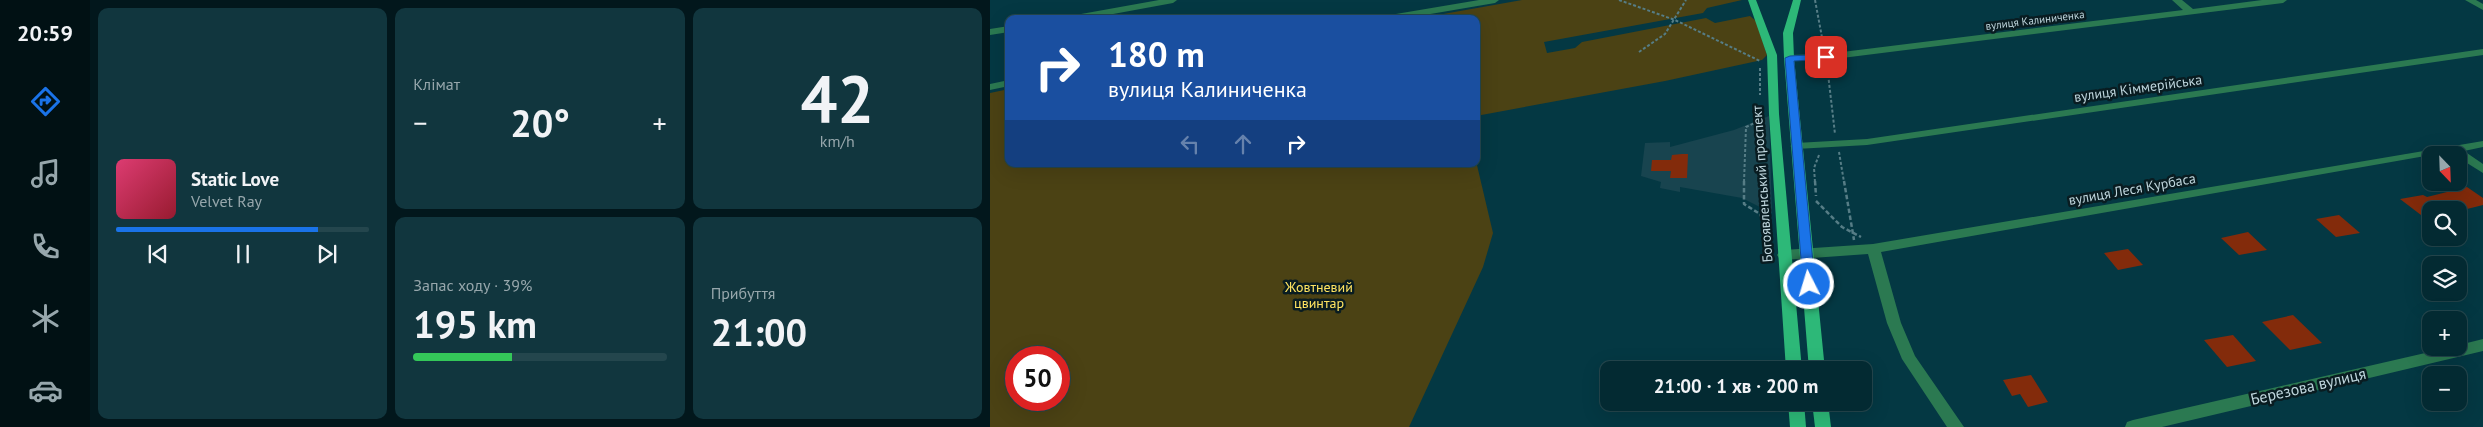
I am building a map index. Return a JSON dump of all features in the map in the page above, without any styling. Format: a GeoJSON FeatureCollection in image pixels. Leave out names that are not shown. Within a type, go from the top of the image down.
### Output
{"type":"FeatureCollection","features":[{"type":"Feature","properties":{"kind":"main road","name":"Богоявленський проспект"},"geometry":{"type":"LineString","coordinates":[[1752,0],[1772,55],[1784,255],[1793,361]]}},
{"type":"Feature","properties":{"kind":"main road"},"geometry":{"type":"LineString","coordinates":[[1797,0],[1788,33],[1796,146],[1816,361]]}},
{"type":"Feature","properties":{"kind":"main road"},"geometry":{"type":"LineString","coordinates":[[1797,411],[1798,427]]}},
{"type":"Feature","properties":{"kind":"main road"},"geometry":{"type":"LineString","coordinates":[[1821,411],[1823,427]]}},
{"type":"Feature","properties":{"kind":"street"},"geometry":{"type":"LineString","coordinates":[[1092,15],[1173,0]]}},
{"type":"Feature","properties":{"kind":"street"},"geometry":{"type":"LineString","coordinates":[[1402,15],[1452,4],[1495,0]]}},
{"type":"Feature","properties":{"kind":"street"},"geometry":{"type":"LineString","coordinates":[[2176,0],[2192,12]]}},
{"type":"Feature","properties":{"kind":"street","name":"вулиця Калиниченка"},"geometry":{"type":"LineString","coordinates":[[1790,58],[1826,57],[2283,0]]}},
{"type":"Feature","properties":{"kind":"street"},"geometry":{"type":"LineString","coordinates":[[2469,0],[2483,7]]}},
{"type":"Feature","properties":{"kind":"street"},"geometry":{"type":"LineString","coordinates":[[990,32],[1005,30]]}},
{"type":"Feature","properties":{"kind":"street","name":"вулиця Кіммерійська"},"geometry":{"type":"LineString","coordinates":[[1796,146],[1838,145],[2483,52]]}},
{"type":"Feature","properties":{"kind":"street"},"geometry":{"type":"LineString","coordinates":[[990,86],[1005,84]]}},
{"type":"Feature","properties":{"kind":"street","name":"вулиця Леся Курбаса"},"geometry":{"type":"LineString","coordinates":[[2468,146],[2483,144]]}},
{"type":"Feature","properties":{"kind":"street","name":"вулиця Леся Курбаса"},"geometry":{"type":"LineString","coordinates":[[1784,255],[1866,246],[2422,154]]}},
{"type":"Feature","properties":{"kind":"street"},"geometry":{"type":"LineString","coordinates":[[2468,159],[2483,169]]}},
{"type":"Feature","properties":{"kind":"street"},"geometry":{"type":"LineString","coordinates":[[1866,246],[1908,359],[1956,427]]}},
{"type":"Feature","properties":{"kind":"street","name":"Березова вулиця"},"geometry":{"type":"LineString","coordinates":[[2133,427],[2483,345]]}},
{"type":"Feature","properties":{"kind":"path"},"geometry":{"type":"LineString","coordinates":[[1619,0],[1675,20],[1761,62]]}},
{"type":"Feature","properties":{"kind":"path"},"geometry":{"type":"LineString","coordinates":[[1640,52],[1665,34],[1686,0]]}},
{"type":"Feature","properties":{"kind":"path"},"geometry":{"type":"LineString","coordinates":[[1816,0],[1826,57],[1832,125],[1838,145],[1852,234],[1866,246]]}},
{"type":"Feature","properties":{"kind":"path"},"geometry":{"type":"LineString","coordinates":[[1838,145],[1820,153],[1814,168],[1816,202],[1866,246]]}},
{"type":"Feature","properties":{"kind":"shaded area"},"geometry":{"type":"Polygon","coordinates":[[[1769,116],[1772,213],[1742,198],[1680,187],[1680,192],[1660,188],[1661,182],[1641,176],[1645,143],[1670,142],[1670,147],[1734,130],[1769,116]]]}},
{"type":"Feature","properties":{"kind":"green space"},"geometry":{"type":"Polygon","coordinates":[[[1522,0],[1742,0],[1707,8],[1703,13],[1544,42],[1547,53],[1575,48],[1582,42],[1706,18],[1715,23],[1750,16],[1756,21],[1767,55],[1762,60],[1665,81],[1480,115],[1480,15],[1438,15],[1522,0]]]}},
{"type":"Feature","properties":{"kind":"green space","name":"Жовтневий цвинтар"},"geometry":{"type":"Polygon","coordinates":[[[1005,90],[1005,167],[1477,167],[1493,233],[1483,267],[1409,427],[990,427],[990,93],[1005,90]]]}},
{"type":"Feature","properties":{"kind":"building"},"geometry":{"type":"Polygon","coordinates":[[[1688,154],[1687,178],[1670,178],[1671,171],[1651,171],[1652,160],[1671,160],[1672,155],[1688,154]]]}},
{"type":"Feature","properties":{"kind":"building"},"geometry":{"type":"Polygon","coordinates":[[[2468,188],[2483,198],[2483,205],[2467,209],[2467,201],[2422,201],[2421,215],[2400,199],[2423,195],[2427,197],[2451,191],[2468,191],[2468,188]]]}},
{"type":"Feature","properties":{"kind":"building"},"geometry":{"type":"Polygon","coordinates":[[[2339,215],[2360,233],[2336,237],[2316,219],[2339,215]]]}},
{"type":"Feature","properties":{"kind":"building"},"geometry":{"type":"Polygon","coordinates":[[[2248,232],[2267,250],[2239,255],[2221,238],[2248,232]]]}},
{"type":"Feature","properties":{"kind":"building"},"geometry":{"type":"Polygon","coordinates":[[[2128,249],[2143,265],[2118,270],[2104,253],[2128,249]]]}},
{"type":"Feature","properties":{"kind":"building"},"geometry":{"type":"Polygon","coordinates":[[[2293,315],[2322,343],[2290,350],[2262,322],[2293,315]]]}},
{"type":"Feature","properties":{"kind":"building"},"geometry":{"type":"Polygon","coordinates":[[[2233,335],[2256,361],[2227,367],[2204,340],[2233,335]]]}},
{"type":"Feature","properties":{"kind":"building"},"geometry":{"type":"Polygon","coordinates":[[[2031,375],[2048,402],[2028,407],[2020,394],[2012,396],[2003,380],[2031,375]]]}},
{"type":"Feature","properties":{"kind":"route"},"geometry":{"type":"LineString","coordinates":[[1809,284],[1792,104],[1790,58],[1826,57]]}}]}
